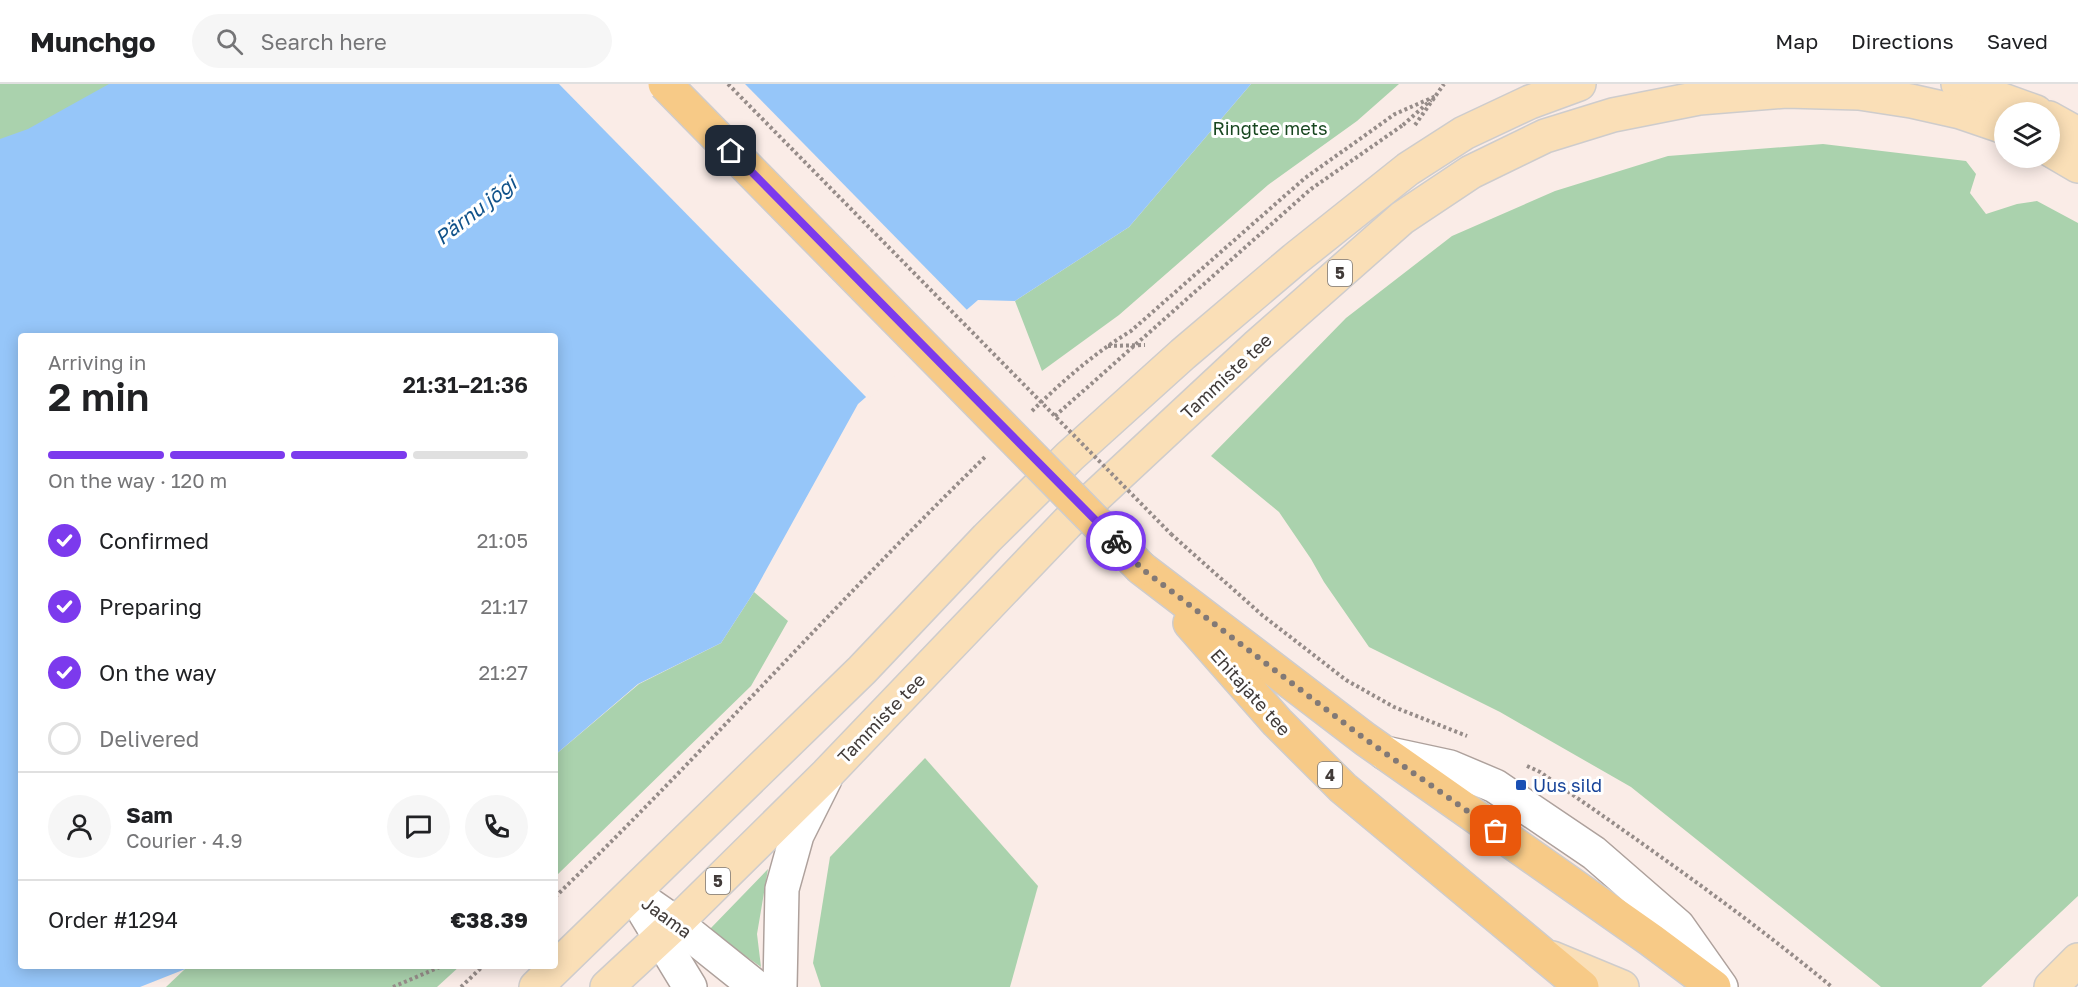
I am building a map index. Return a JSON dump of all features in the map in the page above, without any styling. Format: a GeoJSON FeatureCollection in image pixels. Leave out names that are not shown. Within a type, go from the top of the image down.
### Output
{"type":"FeatureCollection","features":[{"type":"Feature","properties":{"kind":"highway","name":"4"},"geometry":{"type":"LineString","coordinates":[[665,84],[1141,568]]}},
{"type":"Feature","properties":{"kind":"highway","name":"Ehitajate tee"},"geometry":{"type":"LineString","coordinates":[[1141,568],[1385,753],[1714,987]]}},
{"type":"Feature","properties":{"kind":"highway","name":"Ehitajate tee"},"geometry":{"type":"LineString","coordinates":[[1141,568],[1277,722],[1343,788],[1582,987]]}},
{"type":"Feature","properties":{"kind":"main road","name":"5"},"geometry":{"type":"LineString","coordinates":[[558,966],[862,669],[987,538],[1061,465],[1183,354],[1295,259],[1408,169],[1464,133],[1530,102],[1579,84]]}},
{"type":"Feature","properties":{"kind":"main road"},"geometry":{"type":"LineString","coordinates":[[1958,84],[2008,102]]}},
{"type":"Feature","properties":{"kind":"main road","name":"Tammiste tee"},"geometry":{"type":"LineString","coordinates":[[608,987],[827,774],[1077,514],[1258,345],[1402,218],[1471,172],[1545,136],[1613,115],[1699,98],[1775,92],[1859,93],[1960,112],[1994,124]]}},
{"type":"Feature","properties":{"kind":"main road"},"geometry":{"type":"LineString","coordinates":[[2060,124],[2078,134]]}},
{"type":"Feature","properties":{"kind":"main road"},"geometry":{"type":"LineString","coordinates":[[2060,155],[2078,166]]}},
{"type":"Feature","properties":{"kind":"main road"},"geometry":{"type":"LineString","coordinates":[[1544,954],[1622,987]]}},
{"type":"Feature","properties":{"kind":"main road"},"geometry":{"type":"LineString","coordinates":[[2051,987],[2078,960]]}},
{"type":"Feature","properties":{"kind":"main road","name":"5"},"geometry":{"type":"LineString","coordinates":[[536,987],[555,969]]}},
{"type":"Feature","properties":{"kind":"street"},"geometry":{"type":"LineString","coordinates":[[1385,753],[1450,767],[1495,786],[1594,853],[1678,926],[1721,987]]}},
{"type":"Feature","properties":{"kind":"street"},"geometry":{"type":"LineString","coordinates":[[780,987],[782,889],[797,836],[827,774]]}},
{"type":"Feature","properties":{"kind":"street","name":"Jaama"},"geometry":{"type":"LineString","coordinates":[[634,894],[668,931],[756,987]]}},
{"type":"Feature","properties":{"kind":"street","name":"Jaama"},"geometry":{"type":"LineString","coordinates":[[668,931],[690,987]]}},
{"type":"Feature","properties":{"kind":"path"},"geometry":{"type":"LineString","coordinates":[[728,84],[1171,534]]}},
{"type":"Feature","properties":{"kind":"path"},"geometry":{"type":"LineString","coordinates":[[1055,416],[1311,189],[1402,125],[1436,96],[1444,84]]}},
{"type":"Feature","properties":{"kind":"path"},"geometry":{"type":"LineString","coordinates":[[1024,419],[1066,378],[1105,346],[1131,331],[1305,178],[1395,114],[1436,96]]}},
{"type":"Feature","properties":{"kind":"path"},"geometry":{"type":"LineString","coordinates":[[558,894],[680,774],[922,518],[990,452]]}},
{"type":"Feature","properties":{"kind":"path"},"geometry":{"type":"LineString","coordinates":[[393,987],[435,969]]}},
{"type":"Feature","properties":{"kind":"path"},"geometry":{"type":"LineString","coordinates":[[461,987],[480,969]]}},
{"type":"Feature","properties":{"kind":"green space"},"geometry":{"type":"Polygon","coordinates":[[[0,84],[154,84],[0,156],[0,84]]]}},
{"type":"Feature","properties":{"kind":"green space","name":"Ringtee mets"},"geometry":{"type":"Polygon","coordinates":[[[1251,84],[1399,84],[1357,121],[1268,185],[1119,315],[1042,371],[1015,301],[1129,227],[1251,84]]]}},
{"type":"Feature","properties":{"kind":"green space"},"geometry":{"type":"Polygon","coordinates":[[[1823,144],[1966,161],[1976,174],[1970,193],[1986,214],[2017,204],[2037,201],[2078,223],[2078,896],[1981,987],[1881,987],[1631,787],[1500,712],[1369,647],[1279,512],[1211,456],[1346,318],[1452,236],[1555,191],[1668,156],[1823,144]]]}},
{"type":"Feature","properties":{"kind":"green space"},"geometry":{"type":"Polygon","coordinates":[[[754,592],[788,621],[751,686],[558,874],[558,752],[639,684],[721,643],[754,592]]]}},
{"type":"Feature","properties":{"kind":"green space"},"geometry":{"type":"Polygon","coordinates":[[[925,758],[1038,886],[1010,987],[821,987],[813,963],[830,857],[925,758]]]}},
{"type":"Feature","properties":{"kind":"green space"},"geometry":{"type":"Polygon","coordinates":[[[768,869],[757,934],[761,967],[709,930],[768,869]]]}},
{"type":"Feature","properties":{"kind":"green space"},"geometry":{"type":"Polygon","coordinates":[[[185,969],[457,969],[437,987],[166,987],[185,969]]]}},
{"type":"Feature","properties":{"kind":"water","name":"Pärnu jõgi"},"geometry":{"type":"Polygon","coordinates":[[[109,84],[1251,84],[1129,227],[1015,301],[978,300],[858,404],[754,592],[721,643],[638,684],[558,752],[558,333],[18,333],[18,969],[185,969],[140,987],[0,987],[0,139],[28,129],[109,84]]]}},
{"type":"Feature","properties":{"kind":"pier"},"geometry":{"type":"Polygon","coordinates":[[[559,84],[745,84],[969,312],[868,399],[559,84]]]}},
{"type":"Feature","properties":{"kind":"way so far"},"geometry":{"type":"LineString","coordinates":[[1116,541],[1141,568],[1365,739],[1496,831]]}},
{"type":"Feature","properties":{"kind":"place","name":"Uus sild"},"geometry":{"type":"Point","coordinates":[1521,785]}},
{"type":"Feature","properties":{"kind":"route"},"geometry":{"type":"LineString","coordinates":[[731,151],[1116,541]]}}]}
